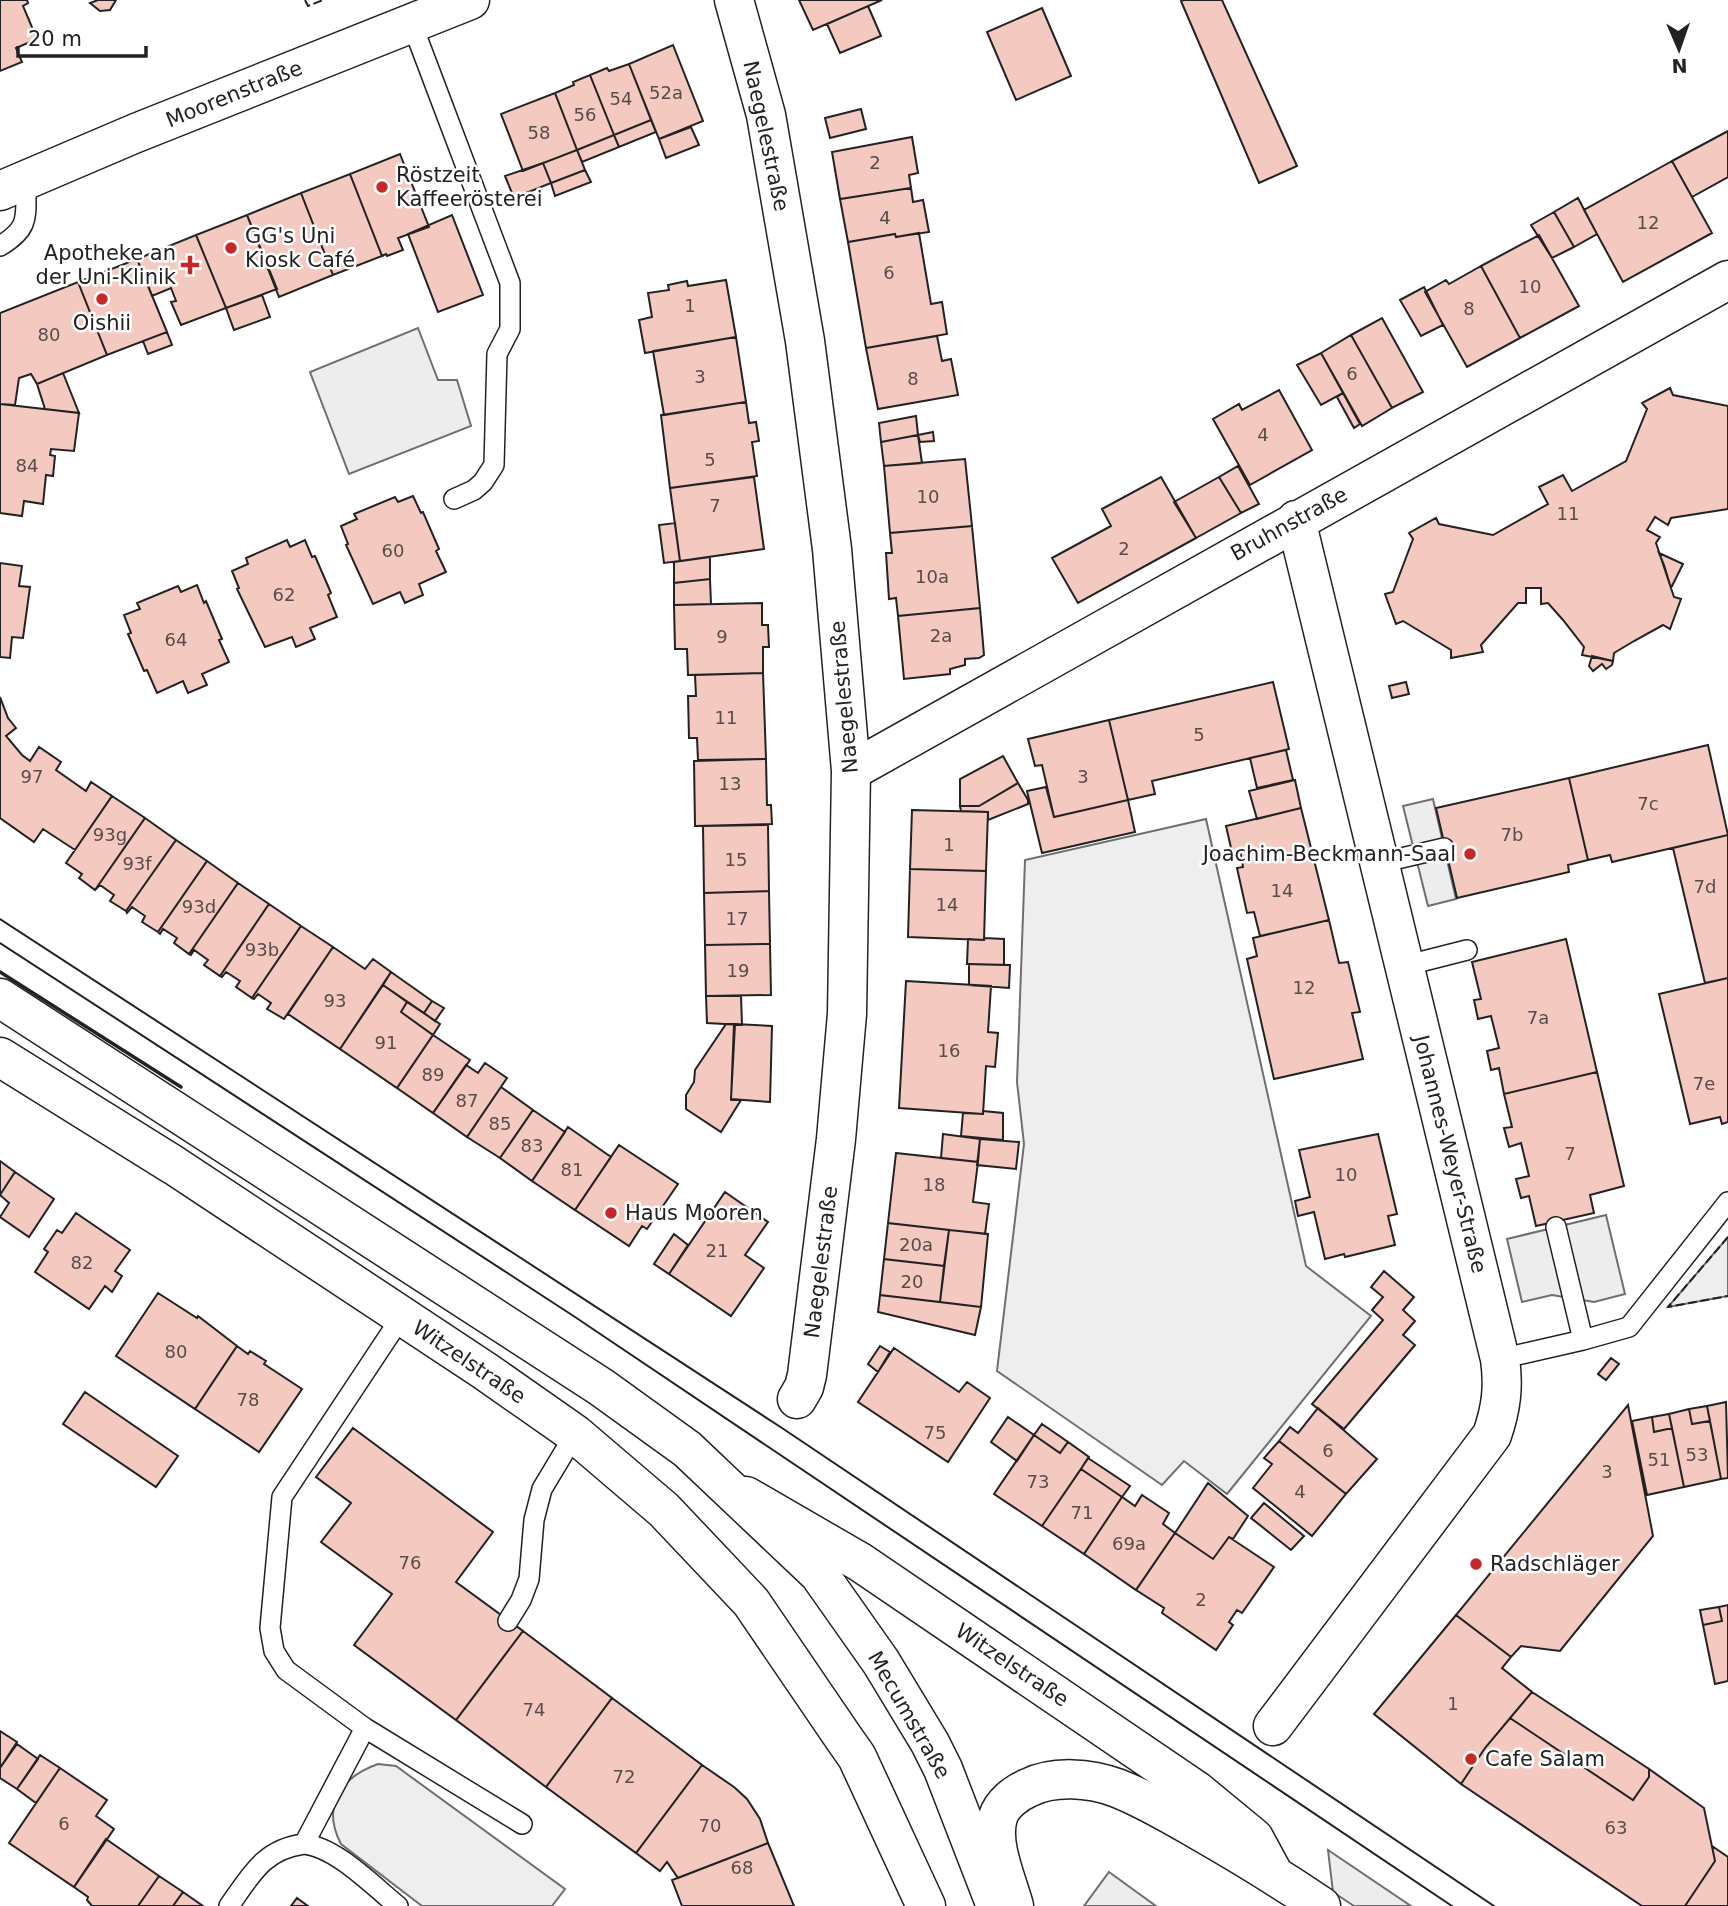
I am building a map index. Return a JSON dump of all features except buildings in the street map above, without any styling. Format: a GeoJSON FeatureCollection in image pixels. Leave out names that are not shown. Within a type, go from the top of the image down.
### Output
{"type":"FeatureCollection","features":[{"type":"Feature","properties":{"kind":"street","name":"Moorenstraße"},"geometry":{"type":"LineString","coordinates":[[13,186],[136,133],[470,0]]}},
{"type":"Feature","properties":{"kind":"street","name":"Naegelestraße"},"geometry":{"type":"LineString","coordinates":[[734,0],[766,115],[805,341],[832,549],[851,771],[847,1014],[807,1375],[797,1399]]}},
{"type":"Feature","properties":{"kind":"street","name":"Bruhnstraße"},"geometry":{"type":"LineString","coordinates":[[851,771],[1728,280]]}},
{"type":"Feature","properties":{"kind":"street","name":"Johannes-Weyer-Straße"},"geometry":{"type":"LineString","coordinates":[[1273,1726],[1492,1436],[1500,1412],[1504,1384],[1296,520]]}},
{"type":"Feature","properties":{"kind":"street","name":"Witzelstraße"},"geometry":{"type":"LineString","coordinates":[[0,998],[601,1387],[687,1449],[819,1574]]}},
{"type":"Feature","properties":{"kind":"street","name":"Witzelstraße"},"geometry":{"type":"LineString","coordinates":[[0,1057],[174,1166],[575,1434],[664,1510],[751,1602],[856,1757],[926,1906]]}},
{"type":"Feature","properties":{"kind":"street","name":"Witzelstraße"},"geometry":{"type":"LineString","coordinates":[[727,1485],[860,1562],[1197,1791],[1254,1838],[1273,1873]]}},
{"type":"Feature","properties":{"kind":"street","name":"Mecumstraße"},"geometry":{"type":"LineString","coordinates":[[819,1574],[881,1661],[930,1743],[943,1769],[996,1906]]}},
{"type":"Feature","properties":{"kind":"street","name":"Witzelstraße"},"geometry":{"type":"LineString","coordinates":[[1014,1906],[996,1837],[998,1817],[1005,1804],[1020,1791],[1052,1780],[1083,1780],[1116,1787],[1163,1810],[1273,1873],[1321,1906]]}},
{"type":"Feature","properties":{"kind":"lane"},"geometry":{"type":"LineString","coordinates":[[412,24],[510,283],[510,329],[497,355],[494,465],[474,490],[454,499]]}},
{"type":"Feature","properties":{"kind":"lane"},"geometry":{"type":"LineString","coordinates":[[0,246],[18,235],[26,217],[13,186]]}},
{"type":"Feature","properties":{"kind":"lane"},"geometry":{"type":"LineString","coordinates":[[1380,863],[1444,848]]}},
{"type":"Feature","properties":{"kind":"lane"},"geometry":{"type":"LineString","coordinates":[[1404,966],[1467,950]]}},
{"type":"Feature","properties":{"kind":"lane"},"geometry":{"type":"LineString","coordinates":[[1500,1359],[1629,1327],[1728,1202]]}},
{"type":"Feature","properties":{"kind":"lane"},"geometry":{"type":"LineString","coordinates":[[1556,1227],[1583,1339]]}},
{"type":"Feature","properties":{"kind":"lane"},"geometry":{"type":"LineString","coordinates":[[402,1316],[282,1497],[270,1628],[274,1651],[286,1670],[365,1728],[522,1824]]}},
{"type":"Feature","properties":{"kind":"lane"},"geometry":{"type":"LineString","coordinates":[[508,1621],[521,1600],[529,1579],[534,1520],[542,1489],[575,1434]]}},
{"type":"Feature","properties":{"kind":"lane"},"geometry":{"type":"LineString","coordinates":[[304,1844],[365,1728]]}},
{"type":"Feature","properties":{"kind":"lane"},"geometry":{"type":"LineString","coordinates":[[229,1906],[259,1864],[287,1846],[304,1844],[315,1845],[334,1855],[398,1906]]}},
{"type":"Feature","properties":{"kind":"shaded area"},"geometry":{"type":"Polygon","coordinates":[[[418,328],[438,380],[457,380],[471,426],[349,474],[310,372],[418,328]]]}},
{"type":"Feature","properties":{"kind":"shaded area"},"geometry":{"type":"Polygon","coordinates":[[[1433,799],[1456,899],[1428,906],[1403,806],[1433,799]]]}},
{"type":"Feature","properties":{"kind":"shaded area"},"geometry":{"type":"Polygon","coordinates":[[[1206,819],[1306,1266],[1371,1316],[1227,1494],[1184,1461],[1162,1485],[997,1371],[1024,1144],[1017,1082],[1025,860],[1206,819]]]}},
{"type":"Feature","properties":{"kind":"shaded area"},"geometry":{"type":"Polygon","coordinates":[[[1606,1215],[1625,1294],[1594,1302],[1552,1295],[1522,1302],[1507,1239],[1606,1215]]]}},
{"type":"Feature","properties":{"kind":"shaded area"},"geometry":{"type":"Polygon","coordinates":[[[1728,1237],[1728,1296],[1668,1307],[1728,1237]]]}},
{"type":"Feature","properties":{"kind":"shaded area"},"geometry":{"type":"Polygon","coordinates":[[[378,1764],[396,1766],[565,1889],[552,1906],[422,1906],[341,1844],[335,1830],[334,1805],[338,1795],[354,1777],[378,1764]]]}},
{"type":"Feature","properties":{"kind":"shaded area"},"geometry":{"type":"Polygon","coordinates":[[[1328,1850],[1411,1906],[1354,1906],[1333,1892],[1328,1850]]]}},
{"type":"Feature","properties":{"kind":"shaded area"},"geometry":{"type":"Polygon","coordinates":[[[1109,1872],[1156,1906],[1084,1906],[1109,1872]]]}},
{"type":"Feature","properties":{"kind":"tram line"},"geometry":{"type":"LineString","coordinates":[[0,919],[782,1428],[1494,1906]]}},
{"type":"Feature","properties":{"kind":"tram line"},"geometry":{"type":"LineString","coordinates":[[0,943],[572,1315],[1452,1906]]}},
{"type":"Feature","properties":{"kind":"fence"},"geometry":{"type":"LineString","coordinates":[[305,0],[308,6],[323,0]]}},
{"type":"Feature","properties":{"kind":"fence"},"geometry":{"type":"LineString","coordinates":[[1728,1237],[1668,1307],[1728,1296]]}},
{"type":"Feature","properties":{"kind":"wall"},"geometry":{"type":"LineString","coordinates":[[0,972],[181,1087]]}},
{"type":"Feature","properties":{"kind":"place","name":"Röstzeit Kaffeerösterei"},"geometry":{"type":"Point","coordinates":[382,187]}},
{"type":"Feature","properties":{"kind":"place","name":"GG's Uni Kiosk Café"},"geometry":{"type":"Point","coordinates":[231,248]}},
{"type":"Feature","properties":{"kind":"place","name":"Apotheke an der Uni-Klinik"},"geometry":{"type":"Point","coordinates":[190,265]}},
{"type":"Feature","properties":{"kind":"place","name":"Oishii"},"geometry":{"type":"Point","coordinates":[102,299]}},
{"type":"Feature","properties":{"kind":"place","name":"Joachim-Beckmann-Saal"},"geometry":{"type":"Point","coordinates":[1470,854]}},
{"type":"Feature","properties":{"kind":"place","name":"Haus Mooren"},"geometry":{"type":"Point","coordinates":[611,1213]}},
{"type":"Feature","properties":{"kind":"place","name":"Radschläger"},"geometry":{"type":"Point","coordinates":[1476,1564]}},
{"type":"Feature","properties":{"kind":"place","name":"Cafe Salam"},"geometry":{"type":"Point","coordinates":[1471,1759]}}]}
